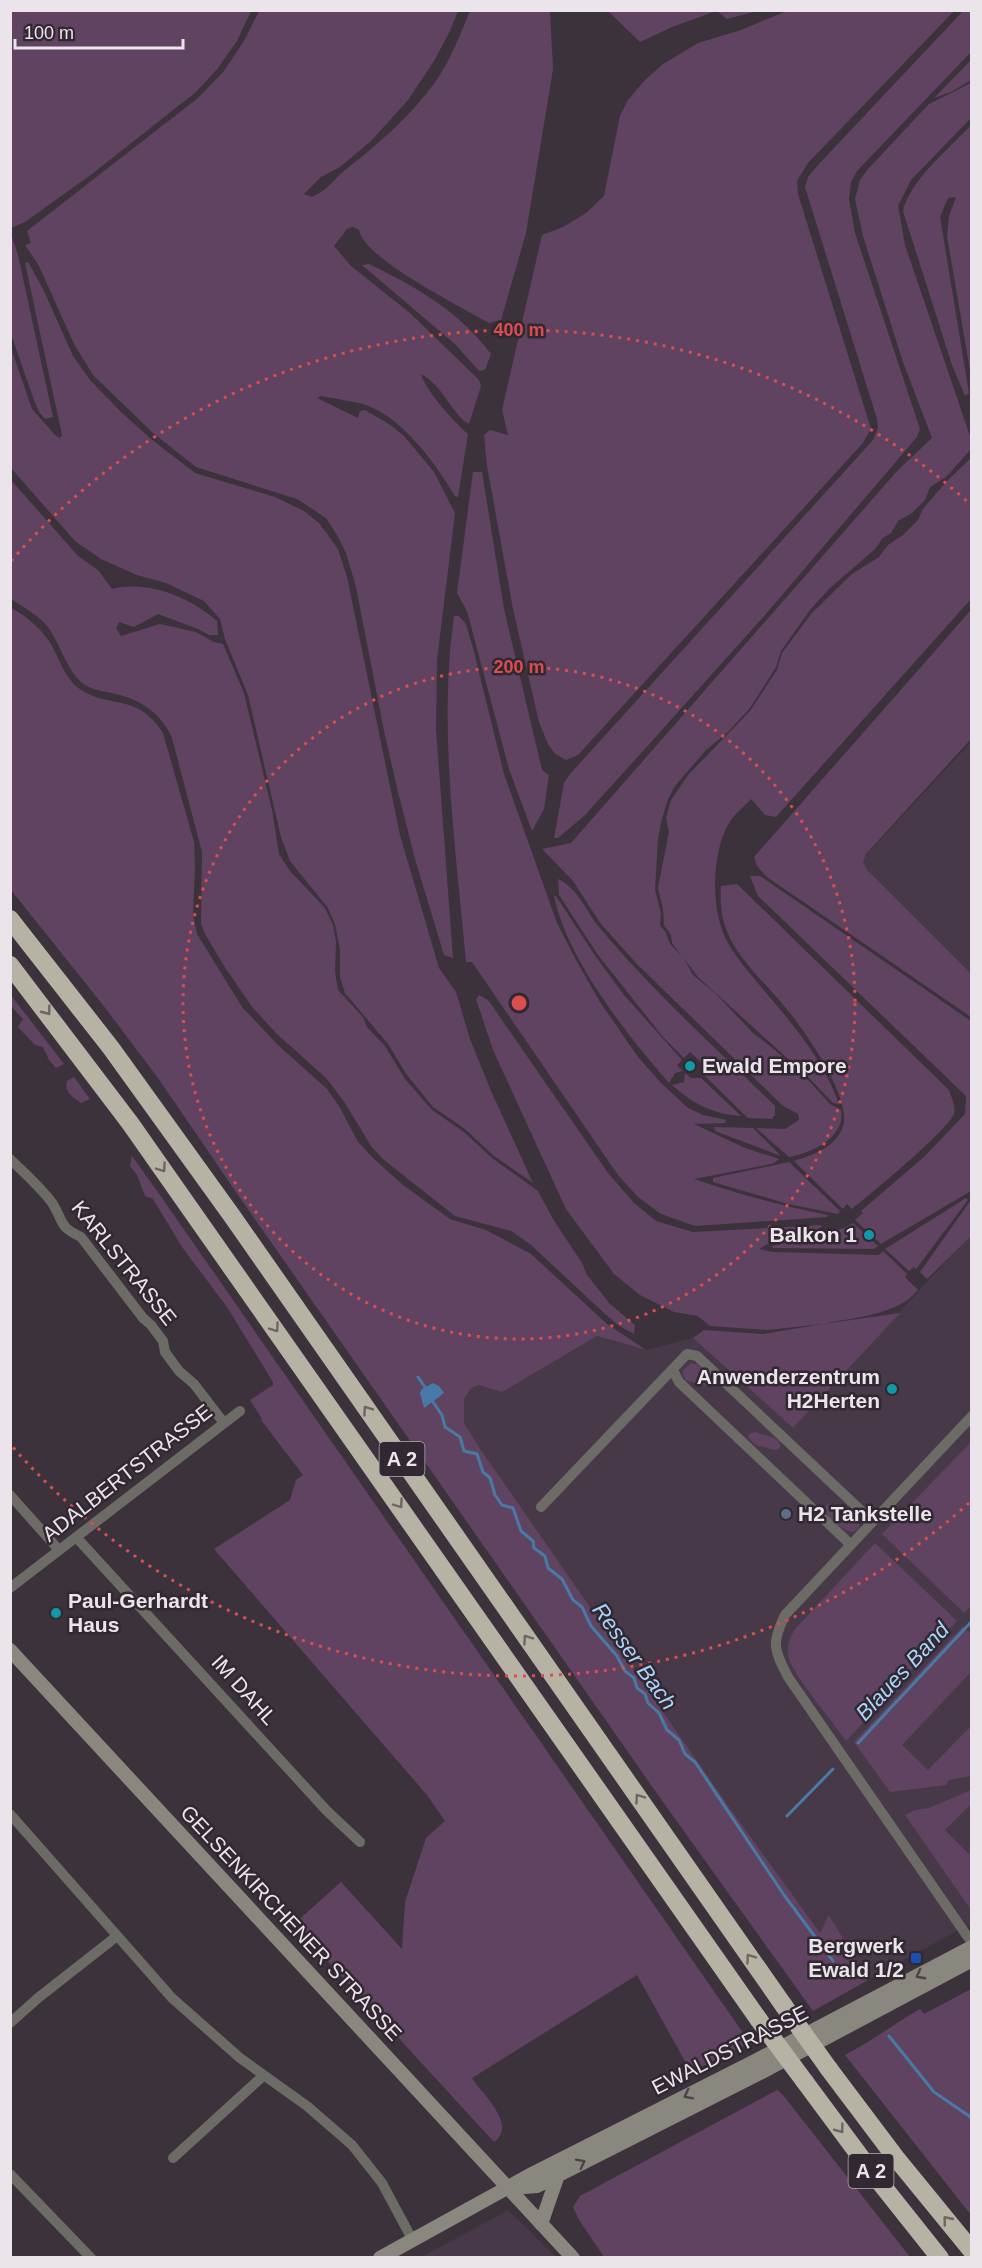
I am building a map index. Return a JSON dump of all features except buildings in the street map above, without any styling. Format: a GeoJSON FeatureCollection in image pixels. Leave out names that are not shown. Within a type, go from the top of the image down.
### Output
{"type":"FeatureCollection","features":[{"type":"Feature","properties":{"kind":"highway","name":"A 2"},"geometry":{"type":"LineString","coordinates":[[10,919],[111,1048],[232,1216],[829,2069],[896,2158],[972,2251]]}},
{"type":"Feature","properties":{"kind":"highway","name":"A 2"},"geometry":{"type":"LineString","coordinates":[[10,965],[130,1123],[759,2020],[874,2175],[940,2258]]}},
{"type":"Feature","properties":{"kind":"main road","name":"GELSENKIRCHENER STRASSE"},"geometry":{"type":"LineString","coordinates":[[10,1650],[573,2258]]}},
{"type":"Feature","properties":{"kind":"main road","name":"EWALDSTRASSE"},"geometry":{"type":"LineString","coordinates":[[380,2258],[507,2188],[972,1945]]}},
{"type":"Feature","properties":{"kind":"main road","name":"EWALDSTRASSE"},"geometry":{"type":"LineString","coordinates":[[507,2188],[537,2186],[762,2072],[972,1960]]}},
{"type":"Feature","properties":{"kind":"main road"},"geometry":{"type":"LineString","coordinates":[[541,2223],[558,2175]]}},
{"type":"Feature","properties":{"kind":"street","name":"KARLSTRASSE"},"geometry":{"type":"LineString","coordinates":[[10,1159],[53,1205],[57,1217],[68,1231],[81,1237],[163,1341],[165,1352],[179,1371],[194,1384],[224,1423]]}},
{"type":"Feature","properties":{"kind":"street"},"geometry":{"type":"LineString","coordinates":[[541,1507],[687,1354],[697,1356],[872,1521]]}},
{"type":"Feature","properties":{"kind":"street"},"geometry":{"type":"LineString","coordinates":[[673,1370],[679,1382],[850,1544]]}},
{"type":"Feature","properties":{"kind":"street","name":"ADALBERTSTRASSE"},"geometry":{"type":"LineString","coordinates":[[10,1588],[240,1411]]}},
{"type":"Feature","properties":{"kind":"street"},"geometry":{"type":"LineString","coordinates":[[972,1416],[785,1615],[775,1634],[777,1656],[788,1677],[972,1945]]}},
{"type":"Feature","properties":{"kind":"street"},"geometry":{"type":"LineString","coordinates":[[10,1495],[59,1550]]}},
{"type":"Feature","properties":{"kind":"street","name":"IM DAHL"},"geometry":{"type":"LineString","coordinates":[[76,1537],[327,1811],[360,1842]]}},
{"type":"Feature","properties":{"kind":"street"},"geometry":{"type":"LineString","coordinates":[[11,1816],[172,1998],[212,2035],[263,2076],[307,2106],[364,2159],[390,2196],[412,2239]]}},
{"type":"Feature","properties":{"kind":"street"},"geometry":{"type":"LineString","coordinates":[[10,2023],[117,1936]]}},
{"type":"Feature","properties":{"kind":"street"},"geometry":{"type":"LineString","coordinates":[[173,2158],[263,2076]]}},
{"type":"Feature","properties":{"kind":"street"},"geometry":{"type":"LineString","coordinates":[[10,2174],[91,2258]]}},
{"type":"Feature","properties":{"kind":"shaded area"},"geometry":{"type":"Polygon","coordinates":[[[11,10],[251,11],[237,41],[218,68],[196,92],[92,174],[25,222],[11,228],[11,10]]]}},
{"type":"Feature","properties":{"kind":"shaded area"},"geometry":{"type":"Polygon","coordinates":[[[789,10],[954,11],[808,163],[797,181],[798,194],[871,429],[862,444],[578,755],[566,760],[555,754],[539,722],[513,609],[487,466],[484,435],[490,430],[508,435],[502,410],[542,235],[563,227],[586,213],[604,196],[620,116],[628,100],[645,80],[663,64],[698,43],[741,30],[789,10]]]}},
{"type":"Feature","properties":{"kind":"shaded area"},"geometry":{"type":"Polygon","coordinates":[[[259,11],[458,11],[434,61],[408,100],[371,141],[340,167],[321,177],[304,194],[312,197],[326,188],[381,140],[426,94],[446,64],[470,11],[550,11],[553,69],[526,233],[501,320],[489,323],[395,268],[377,254],[359,230],[353,227],[347,229],[334,246],[351,266],[410,313],[479,380],[481,386],[469,424],[458,415],[435,385],[421,374],[434,397],[468,434],[458,497],[455,496],[428,456],[393,420],[366,405],[321,396],[317,398],[358,418],[360,411],[365,410],[404,436],[434,472],[455,513],[437,660],[436,729],[453,958],[444,955],[415,859],[384,731],[356,587],[346,553],[337,535],[326,518],[297,499],[196,467],[153,433],[93,375],[74,344],[39,266],[25,245],[31,243],[27,231],[198,98],[224,71],[244,41],[259,11]]]}},
{"type":"Feature","properties":{"kind":"shaded area"},"geometry":{"type":"Polygon","coordinates":[[[608,11],[716,11],[672,27],[640,42],[608,11]]]}},
{"type":"Feature","properties":{"kind":"shaded area"},"geometry":{"type":"Polygon","coordinates":[[[717,11],[757,11],[727,19],[717,11]]]}},
{"type":"Feature","properties":{"kind":"shaded area"},"geometry":{"type":"Polygon","coordinates":[[[963,11],[971,11],[971,52],[857,171],[851,182],[849,199],[855,233],[920,429],[917,437],[765,615],[643,751],[584,816],[558,838],[554,838],[564,783],[570,774],[873,440],[878,428],[877,419],[805,187],[808,177],[818,165],[963,11]]]}},
{"type":"Feature","properties":{"kind":"shaded area"},"geometry":{"type":"Polygon","coordinates":[[[971,60],[971,80],[951,92],[934,98],[971,60]]]}},
{"type":"Feature","properties":{"kind":"shaded area"},"geometry":{"type":"Polygon","coordinates":[[[971,83],[971,118],[911,180],[898,206],[905,245],[971,439],[971,449],[946,477],[930,487],[925,500],[912,513],[898,521],[891,533],[830,588],[810,610],[781,651],[776,667],[750,708],[728,732],[706,750],[675,786],[668,799],[658,839],[655,890],[661,913],[660,925],[670,944],[683,957],[693,975],[715,993],[753,1033],[808,1080],[830,1104],[841,1110],[841,1120],[833,1136],[808,1152],[789,1157],[756,1128],[785,1129],[799,1120],[798,1114],[783,1106],[637,964],[601,924],[573,881],[542,849],[571,843],[898,470],[932,438],[903,362],[863,236],[855,199],[860,180],[868,169],[929,104],[971,83]]]}},
{"type":"Feature","properties":{"kind":"shaded area"},"geometry":{"type":"Polygon","coordinates":[[[971,125],[971,376],[947,236],[949,216],[956,197],[948,198],[940,217],[969,393],[965,396],[952,365],[903,211],[907,199],[922,176],[971,125]]]}},
{"type":"Feature","properties":{"kind":"shaded area"},"geometry":{"type":"Polygon","coordinates":[[[10,231],[18,255],[53,417],[45,419],[34,400],[11,334],[10,231]]]}},
{"type":"Feature","properties":{"kind":"shaded area"},"geometry":{"type":"Polygon","coordinates":[[[28,262],[43,289],[73,356],[90,380],[120,411],[151,439],[195,473],[275,497],[304,511],[319,523],[338,549],[347,577],[400,835],[439,968],[456,992],[470,1039],[533,1183],[494,1156],[465,1129],[433,1107],[407,1075],[388,1044],[345,993],[340,977],[340,950],[335,924],[328,908],[290,861],[281,837],[248,695],[225,639],[220,619],[204,601],[166,583],[137,575],[101,559],[75,541],[11,468],[11,348],[32,409],[55,435],[60,438],[62,435],[25,263],[28,262]]]}},
{"type":"Feature","properties":{"kind":"shaded area"},"geometry":{"type":"Polygon","coordinates":[[[369,264],[420,291],[465,325],[491,354],[485,370],[479,371],[456,345],[362,265],[369,264]]]}},
{"type":"Feature","properties":{"kind":"shaded area"},"geometry":{"type":"Polygon","coordinates":[[[971,458],[971,599],[776,817],[765,815],[751,799],[729,823],[719,850],[715,883],[718,916],[722,930],[739,960],[795,1028],[815,1057],[839,1104],[833,1103],[810,1079],[698,977],[672,943],[671,935],[664,925],[658,888],[669,832],[666,818],[671,800],[688,775],[750,711],[777,670],[782,653],[812,613],[852,574],[879,557],[888,545],[903,535],[918,520],[923,509],[946,482],[971,458]]]}},
{"type":"Feature","properties":{"kind":"shaded area"},"geometry":{"type":"Polygon","coordinates":[[[473,472],[482,472],[504,609],[542,770],[549,775],[544,809],[532,831],[509,769],[467,611],[457,593],[473,472]]]}},
{"type":"Feature","properties":{"kind":"shaded area"},"geometry":{"type":"Polygon","coordinates":[[[10,479],[78,556],[98,570],[112,589],[140,587],[168,593],[194,605],[217,621],[218,635],[209,635],[158,614],[134,627],[119,622],[116,628],[121,636],[160,624],[196,632],[214,642],[223,644],[244,693],[272,810],[279,854],[290,871],[325,908],[333,925],[338,990],[363,1017],[367,1027],[385,1046],[405,1079],[432,1110],[464,1132],[492,1158],[538,1191],[587,1275],[610,1304],[635,1325],[634,1334],[618,1325],[604,1313],[530,1244],[511,1231],[455,1216],[384,1160],[371,1146],[345,1103],[326,1078],[277,1034],[253,1008],[226,969],[201,923],[202,852],[168,730],[158,716],[137,701],[93,689],[79,680],[69,667],[46,625],[11,599],[10,479]]]}},
{"type":"Feature","properties":{"kind":"shaded area"},"geometry":{"type":"Polygon","coordinates":[[[10,607],[38,627],[51,644],[72,683],[88,694],[143,711],[163,733],[194,842],[193,915],[197,934],[242,1007],[278,1045],[327,1089],[358,1142],[403,1185],[450,1219],[486,1230],[531,1254],[607,1324],[646,1350],[597,1336],[502,1392],[479,1385],[470,1389],[464,1400],[464,1423],[734,1814],[820,1933],[829,1915],[868,1980],[813,2011],[663,1802],[158,1078],[11,890],[10,607]]]}},
{"type":"Feature","properties":{"kind":"shaded area"},"geometry":{"type":"Polygon","coordinates":[[[971,610],[971,739],[866,854],[863,862],[867,870],[971,974],[971,1017],[767,877],[757,866],[754,857],[971,610]]]}},
{"type":"Feature","properties":{"kind":"shaded area"},"geometry":{"type":"Polygon","coordinates":[[[454,616],[459,616],[466,624],[504,774],[557,923],[600,1002],[638,1057],[662,1084],[688,1108],[703,1115],[726,1120],[725,1123],[694,1124],[745,1148],[779,1159],[766,1165],[694,1179],[760,1199],[828,1215],[827,1217],[695,1226],[661,1214],[638,1197],[618,1175],[472,962],[466,962],[448,746],[448,702],[454,616]]]}},
{"type":"Feature","properties":{"kind":"shaded area"},"geometry":{"type":"Polygon","coordinates":[[[971,742],[971,978],[856,866],[971,742]]]}},
{"type":"Feature","properties":{"kind":"shaded area"},"geometry":{"type":"Polygon","coordinates":[[[750,876],[760,876],[971,1021],[971,1191],[881,1244],[855,1220],[863,1213],[861,1211],[925,1156],[965,1114],[966,1096],[758,896],[750,876]]]}},
{"type":"Feature","properties":{"kind":"shaded area"},"geometry":{"type":"Polygon","coordinates":[[[558,879],[571,888],[599,927],[682,1016],[775,1106],[775,1115],[772,1119],[748,1118],[704,1075],[704,1065],[690,1052],[684,1058],[663,1037],[598,955],[559,895],[558,879]]]}},
{"type":"Feature","properties":{"kind":"shaded area"},"geometry":{"type":"Polygon","coordinates":[[[737,884],[949,1090],[954,1104],[954,1113],[939,1132],[908,1162],[852,1209],[847,1204],[843,1209],[794,1161],[822,1150],[838,1136],[844,1117],[841,1101],[826,1066],[804,1032],[731,941],[722,915],[721,886],[737,884]]]}},
{"type":"Feature","properties":{"kind":"shaded area"},"geometry":{"type":"Polygon","coordinates":[[[554,896],[624,995],[682,1060],[677,1065],[683,1071],[675,1073],[669,1083],[635,1042],[585,970],[561,920],[554,896]]]}},
{"type":"Feature","properties":{"kind":"shaded area"},"geometry":{"type":"Polygon","coordinates":[[[10,994],[64,1064],[56,1068],[43,1047],[35,1045],[18,1027],[23,1019],[11,1006],[10,994]]]}},
{"type":"Feature","properties":{"kind":"shaded area"},"geometry":{"type":"Polygon","coordinates":[[[479,995],[488,1000],[608,1173],[634,1203],[656,1221],[693,1232],[823,1225],[817,1230],[771,1242],[759,1249],[773,1252],[879,1255],[883,1251],[907,1274],[905,1277],[918,1290],[899,1305],[874,1314],[823,1324],[900,1313],[793,1428],[693,1338],[704,1330],[763,1334],[822,1324],[768,1330],[710,1326],[698,1316],[674,1312],[640,1295],[614,1274],[566,1209],[493,1050],[476,999],[479,995]]]}},
{"type":"Feature","properties":{"kind":"shaded area"},"geometry":{"type":"Polygon","coordinates":[[[685,1073],[691,1078],[701,1078],[741,1116],[712,1110],[680,1092],[672,1085],[684,1082],[685,1073]]]}},
{"type":"Feature","properties":{"kind":"shaded area"},"geometry":{"type":"Polygon","coordinates":[[[74,1077],[90,1099],[81,1103],[70,1094],[66,1085],[67,1081],[74,1077]]]}},
{"type":"Feature","properties":{"kind":"shaded area"},"geometry":{"type":"Polygon","coordinates":[[[714,1127],[753,1128],[781,1156],[715,1131],[714,1127]]]}},
{"type":"Feature","properties":{"kind":"shaded area"},"geometry":{"type":"Polygon","coordinates":[[[132,1156],[750,2043],[691,2072],[637,1975],[472,2078],[500,2118],[502,2127],[500,2135],[494,2142],[294,1924],[341,1882],[402,1949],[405,1902],[426,1838],[445,1821],[427,1795],[214,1549],[290,1500],[296,1480],[303,1475],[261,1420],[250,1400],[273,1385],[273,1382],[227,1307],[182,1247],[153,1199],[145,1196],[137,1175],[130,1166],[132,1156]]]}},
{"type":"Feature","properties":{"kind":"shaded area"},"geometry":{"type":"Polygon","coordinates":[[[789,1162],[840,1211],[838,1214],[788,1204],[713,1182],[713,1178],[789,1162]]]}},
{"type":"Feature","properties":{"kind":"shaded area"},"geometry":{"type":"Polygon","coordinates":[[[966,1198],[968,1200],[916,1269],[914,1267],[909,1271],[885,1249],[966,1198]]]}},
{"type":"Feature","properties":{"kind":"shaded area"},"geometry":{"type":"Polygon","coordinates":[[[971,1200],[971,1236],[927,1279],[920,1272],[971,1200]]]}},
{"type":"Feature","properties":{"kind":"shaded area"},"geometry":{"type":"Polygon","coordinates":[[[853,1223],[878,1246],[874,1249],[773,1248],[772,1246],[844,1228],[853,1223]]]}},
{"type":"Feature","properties":{"kind":"shaded area"},"geometry":{"type":"Polygon","coordinates":[[[971,1234],[971,1925],[868,1980],[829,1915],[820,1934],[734,1814],[481,1450],[464,1423],[464,1400],[470,1389],[479,1385],[502,1391],[597,1336],[646,1350],[693,1338],[793,1428],[971,1234]]]}},
{"type":"Feature","properties":{"kind":"shaded area"},"geometry":{"type":"Polygon","coordinates":[[[691,1363],[697,1364],[713,1379],[713,1385],[706,1386],[685,1380],[683,1370],[691,1363]]]}},
{"type":"Feature","properties":{"kind":"shaded area"},"geometry":{"type":"Polygon","coordinates":[[[755,1432],[775,1438],[780,1443],[780,1448],[776,1450],[755,1445],[748,1437],[749,1434],[755,1432]]]}},
{"type":"Feature","properties":{"kind":"shaded area"},"geometry":{"type":"Polygon","coordinates":[[[970,1443],[972,1605],[964,1613],[882,1534],[970,1443]]]}},
{"type":"Feature","properties":{"kind":"shaded area"},"geometry":{"type":"Polygon","coordinates":[[[828,1504],[851,1509],[859,1517],[859,1528],[854,1532],[836,1524],[824,1508],[828,1504]]]}},
{"type":"Feature","properties":{"kind":"shaded area"},"geometry":{"type":"Polygon","coordinates":[[[875,1543],[957,1621],[846,1741],[792,1667],[788,1647],[796,1628],[875,1543]]]}},
{"type":"Feature","properties":{"kind":"shaded area"},"geometry":{"type":"Polygon","coordinates":[[[963,1626],[971,1634],[971,1672],[902,1745],[928,1770],[969,1728],[971,1731],[971,1776],[949,1780],[946,1785],[890,1792],[854,1742],[963,1626]]]}},
{"type":"Feature","properties":{"kind":"shaded area"},"geometry":{"type":"Polygon","coordinates":[[[971,1790],[971,1804],[945,1830],[971,1856],[971,1910],[905,1815],[915,1810],[929,1808],[971,1790]]]}},
{"type":"Feature","properties":{"kind":"shaded area"},"geometry":{"type":"Polygon","coordinates":[[[971,1989],[971,2215],[845,2055],[920,2009],[924,2014],[971,1989]]]}},
{"type":"Feature","properties":{"kind":"shaded area"},"geometry":{"type":"Polygon","coordinates":[[[777,2090],[910,2257],[604,2257],[573,2207],[580,2196],[777,2090]]]}},
{"type":"Feature","properties":{"kind":"shaded area"},"geometry":{"type":"Polygon","coordinates":[[[508,2210],[556,2257],[422,2257],[508,2210]]]}},
{"type":"Feature","properties":{"kind":"water"},"geometry":{"type":"Polygon","coordinates":[[[433,1383],[439,1386],[444,1393],[424,1408],[420,1393],[422,1389],[433,1383]]]}},
{"type":"Feature","properties":{"kind":"waterway","name":"Resser Bach"},"geometry":{"type":"LineString","coordinates":[[418,1377],[427,1390]]}},
{"type":"Feature","properties":{"kind":"waterway","name":"Resser Bach"},"geometry":{"type":"LineString","coordinates":[[431,1399],[442,1415],[445,1427],[460,1437],[464,1451],[477,1454],[483,1472],[490,1478],[495,1495],[502,1505],[513,1508],[521,1531],[533,1541],[534,1548],[545,1556],[548,1568],[562,1579],[573,1600],[582,1607],[591,1626],[617,1656],[625,1671],[634,1678],[637,1688],[645,1694],[648,1703],[659,1713],[667,1730],[679,1740],[685,1754],[695,1762],[784,1895],[833,1961]]}},
{"type":"Feature","properties":{"kind":"waterway","name":"Blaues Band"},"geometry":{"type":"LineString","coordinates":[[858,1743],[972,1621]]}},
{"type":"Feature","properties":{"kind":"waterway","name":"Blaues Band"},"geometry":{"type":"LineString","coordinates":[[787,1816],[833,1769]]}},
{"type":"Feature","properties":{"kind":"waterway","name":"Resser Bach"},"geometry":{"type":"LineString","coordinates":[[889,2036],[934,2092],[972,2118]]}},
{"type":"Feature","properties":{"kind":"place","name":"Ewald Empore"},"geometry":{"type":"Point","coordinates":[690,1066]}},
{"type":"Feature","properties":{"kind":"place","name":"Balkon 1"},"geometry":{"type":"Point","coordinates":[869,1235]}},
{"type":"Feature","properties":{"kind":"place","name":"Anwenderzentrum H2Herten"},"geometry":{"type":"Point","coordinates":[892,1389]}},
{"type":"Feature","properties":{"kind":"place","name":"H2 Tankstelle"},"geometry":{"type":"Point","coordinates":[786,1514]}},
{"type":"Feature","properties":{"kind":"place","name":"Paul-Gerhardt Haus"},"geometry":{"type":"Point","coordinates":[56,1613]}},
{"type":"Feature","properties":{"kind":"place","name":"Bergwerk Ewald 1/2"},"geometry":{"type":"Point","coordinates":[916,1958]}}]}
